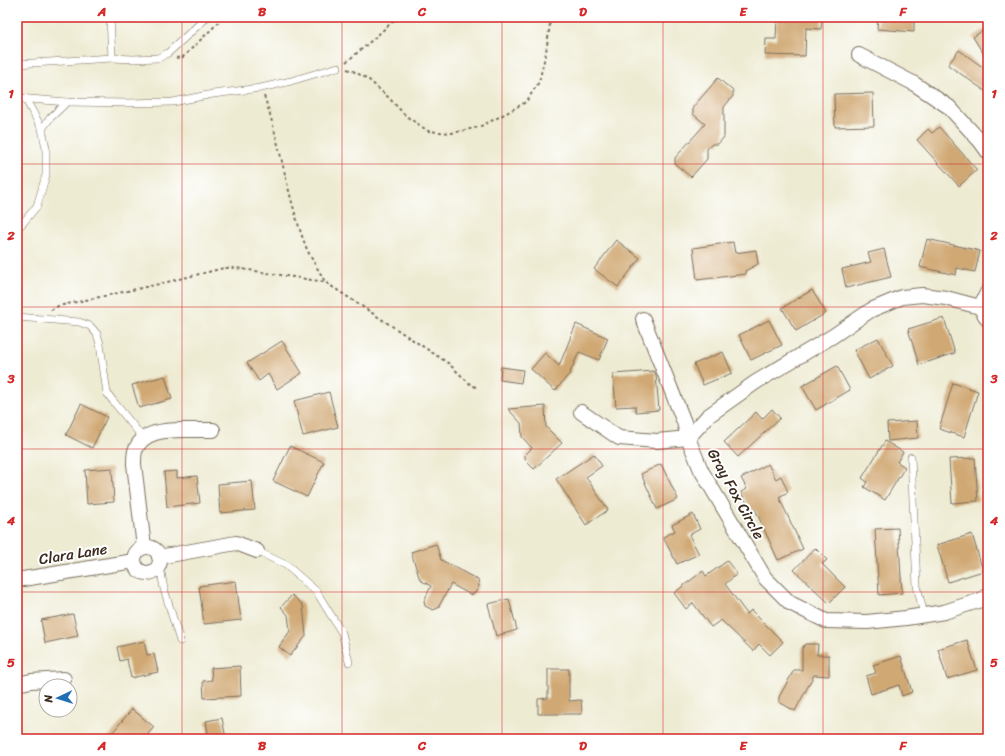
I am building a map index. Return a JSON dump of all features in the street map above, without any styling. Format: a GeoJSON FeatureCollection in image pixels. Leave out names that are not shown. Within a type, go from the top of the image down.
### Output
{"type":"FeatureCollection","features":[{"type":"Feature","properties":{"kind":"street"},"geometry":{"type":"LineString","coordinates":[[859,55],[914,83],[949,107],[985,144]]}},
{"type":"Feature","properties":{"kind":"street"},"geometry":{"type":"LineString","coordinates":[[988,291],[980,307],[988,320]]}},
{"type":"Feature","properties":{"kind":"street","name":"Gray Fox Circle"},"geometry":{"type":"LineString","coordinates":[[980,307],[946,298],[922,295],[902,297],[871,310],[833,336],[756,382],[708,416],[688,438],[701,470],[765,578],[790,603],[826,621],[867,622],[944,612],[981,600],[988,595]]}},
{"type":"Feature","properties":{"kind":"street"},"geometry":{"type":"LineString","coordinates":[[581,412],[618,438],[657,441],[688,438],[684,422],[643,320]]}},
{"type":"Feature","properties":{"kind":"street"},"geometry":{"type":"LineString","coordinates":[[144,547],[134,464],[135,452],[140,441],[149,435],[158,432],[176,430],[212,430]]}},
{"type":"Feature","properties":{"kind":"street"},"geometry":{"type":"LineString","coordinates":[[158,562],[236,543],[257,551]]}},
{"type":"Feature","properties":{"kind":"street"},"geometry":{"type":"LineString","coordinates":[[144,547],[153,548],[156,551],[158,562],[154,570],[150,572],[144,572],[137,568],[134,561],[136,552],[144,547]]}},
{"type":"Feature","properties":{"kind":"street","name":"Clara Lane"},"geometry":{"type":"LineString","coordinates":[[17,580],[134,561]]}},
{"type":"Feature","properties":{"kind":"street"},"geometry":{"type":"LineString","coordinates":[[17,684],[38,681]]}},
{"type":"Feature","properties":{"kind":"lane"},"geometry":{"type":"LineString","coordinates":[[110,17],[112,58]]}},
{"type":"Feature","properties":{"kind":"lane"},"geometry":{"type":"LineString","coordinates":[[17,64],[112,58],[158,58],[168,53],[207,17]]}},
{"type":"Feature","properties":{"kind":"lane"},"geometry":{"type":"LineString","coordinates":[[17,98],[67,102],[173,102],[213,94],[261,88],[338,67]]}},
{"type":"Feature","properties":{"kind":"lane"},"geometry":{"type":"LineString","coordinates":[[17,227],[22,224],[37,206],[46,175],[46,148],[42,129],[25,98]]}},
{"type":"Feature","properties":{"kind":"lane"},"geometry":{"type":"LineString","coordinates":[[42,129],[50,118],[67,102]]}},
{"type":"Feature","properties":{"kind":"lane"},"geometry":{"type":"LineString","coordinates":[[17,317],[79,322],[90,326],[97,334],[100,344],[107,393],[144,439]]}},
{"type":"Feature","properties":{"kind":"lane"},"geometry":{"type":"LineString","coordinates":[[911,458],[917,586],[924,615]]}},
{"type":"Feature","properties":{"kind":"lane"},"geometry":{"type":"LineString","coordinates":[[257,551],[286,565],[316,591],[342,633],[349,662]]}},
{"type":"Feature","properties":{"kind":"lane"},"geometry":{"type":"LineString","coordinates":[[158,562],[180,641]]}},
{"type":"Feature","properties":{"kind":"path"},"geometry":{"type":"LineString","coordinates":[[171,60],[183,57],[224,17]]}},
{"type":"Feature","properties":{"kind":"path"},"geometry":{"type":"LineString","coordinates":[[338,67],[363,48],[398,17]]}},
{"type":"Feature","properties":{"kind":"path"},"geometry":{"type":"LineString","coordinates":[[338,67],[353,71],[368,79],[406,116],[428,132],[452,133],[479,127],[526,102],[539,82],[546,52],[550,17]]}},
{"type":"Feature","properties":{"kind":"path"},"geometry":{"type":"LineString","coordinates":[[261,88],[271,118],[294,212],[307,249],[325,282]]}},
{"type":"Feature","properties":{"kind":"path"},"geometry":{"type":"LineString","coordinates":[[37,318],[58,306],[224,268],[236,268],[325,282],[448,363],[471,385],[476,387]]}},
{"type":"Feature","properties":{"kind":"building"},"geometry":{"type":"Polygon","coordinates":[[[777,17],[822,17],[821,29],[806,28],[805,56],[765,55],[766,39],[776,39],[777,17]]]}},
{"type":"Feature","properties":{"kind":"building"},"geometry":{"type":"Polygon","coordinates":[[[878,17],[914,17],[914,32],[877,29],[878,17]]]}},
{"type":"Feature","properties":{"kind":"building"},"geometry":{"type":"Polygon","coordinates":[[[988,27],[988,61],[973,37],[988,27]]]}},
{"type":"Feature","properties":{"kind":"building"},"geometry":{"type":"Polygon","coordinates":[[[959,50],[988,71],[988,93],[948,65],[959,50]]]}},
{"type":"Feature","properties":{"kind":"building"},"geometry":{"type":"Polygon","coordinates":[[[718,78],[733,91],[733,96],[724,107],[724,137],[718,144],[712,144],[707,149],[707,159],[691,177],[675,164],[675,158],[705,124],[693,114],[693,107],[718,78]]]}},
{"type":"Feature","properties":{"kind":"building"},"geometry":{"type":"Polygon","coordinates":[[[873,93],[874,126],[835,127],[834,94],[873,93]]]}},
{"type":"Feature","properties":{"kind":"building"},"geometry":{"type":"Polygon","coordinates":[[[939,127],[977,170],[959,186],[917,140],[928,129],[932,133],[939,127]]]}},
{"type":"Feature","properties":{"kind":"building"},"geometry":{"type":"Polygon","coordinates":[[[927,239],[980,251],[975,272],[957,268],[956,275],[920,267],[927,239]]]}},
{"type":"Feature","properties":{"kind":"building"},"geometry":{"type":"Polygon","coordinates":[[[616,240],[640,258],[618,287],[594,269],[616,240]]]}},
{"type":"Feature","properties":{"kind":"building"},"geometry":{"type":"Polygon","coordinates":[[[733,242],[735,253],[756,250],[758,264],[745,271],[746,274],[697,280],[693,248],[733,242]]]}},
{"type":"Feature","properties":{"kind":"building"},"geometry":{"type":"Polygon","coordinates":[[[884,249],[891,277],[846,288],[842,269],[871,262],[868,253],[884,249]]]}},
{"type":"Feature","properties":{"kind":"building"},"geometry":{"type":"Polygon","coordinates":[[[812,290],[826,313],[796,331],[782,308],[812,290]]]}},
{"type":"Feature","properties":{"kind":"building"},"geometry":{"type":"Polygon","coordinates":[[[944,318],[955,353],[919,365],[908,329],[944,318]]]}},
{"type":"Feature","properties":{"kind":"building"},"geometry":{"type":"Polygon","coordinates":[[[769,320],[782,345],[751,360],[739,335],[769,320]]]}},
{"type":"Feature","properties":{"kind":"building"},"geometry":{"type":"Polygon","coordinates":[[[576,324],[608,338],[599,360],[579,352],[570,373],[555,391],[531,369],[545,353],[559,366],[576,324]]]}},
{"type":"Feature","properties":{"kind":"building"},"geometry":{"type":"Polygon","coordinates":[[[878,338],[893,366],[869,379],[854,350],[878,338]]]}},
{"type":"Feature","properties":{"kind":"building"},"geometry":{"type":"Polygon","coordinates":[[[282,341],[302,373],[277,389],[268,374],[259,381],[247,363],[282,341]]]}},
{"type":"Feature","properties":{"kind":"building"},"geometry":{"type":"Polygon","coordinates":[[[723,352],[732,373],[703,385],[694,364],[723,352]]]}},
{"type":"Feature","properties":{"kind":"building"},"geometry":{"type":"Polygon","coordinates":[[[837,366],[850,390],[816,410],[802,386],[837,366]]]}},
{"type":"Feature","properties":{"kind":"building"},"geometry":{"type":"Polygon","coordinates":[[[501,367],[523,370],[521,383],[500,380],[501,367]]]}},
{"type":"Feature","properties":{"kind":"building"},"geometry":{"type":"Polygon","coordinates":[[[654,371],[656,375],[659,410],[636,412],[635,406],[616,407],[613,374],[654,371]]]}},
{"type":"Feature","properties":{"kind":"building"},"geometry":{"type":"Polygon","coordinates":[[[165,376],[172,399],[139,408],[132,385],[165,376]]]}},
{"type":"Feature","properties":{"kind":"building"},"geometry":{"type":"Polygon","coordinates":[[[953,383],[978,391],[964,437],[939,429],[953,383]]]}},
{"type":"Feature","properties":{"kind":"building"},"geometry":{"type":"Polygon","coordinates":[[[329,392],[338,427],[303,436],[294,401],[329,392]]]}},
{"type":"Feature","properties":{"kind":"building"},"geometry":{"type":"Polygon","coordinates":[[[81,404],[107,417],[92,448],[66,435],[81,404]]]}},
{"type":"Feature","properties":{"kind":"building"},"geometry":{"type":"Polygon","coordinates":[[[545,406],[546,427],[562,443],[534,469],[525,460],[525,455],[532,448],[522,437],[521,423],[508,409],[545,406]]]}},
{"type":"Feature","properties":{"kind":"building"},"geometry":{"type":"Polygon","coordinates":[[[772,409],[780,418],[738,457],[724,442],[756,412],[762,419],[772,409]]]}},
{"type":"Feature","properties":{"kind":"building"},"geometry":{"type":"Polygon","coordinates":[[[917,421],[918,438],[888,441],[887,423],[917,421]]]}},
{"type":"Feature","properties":{"kind":"building"},"geometry":{"type":"Polygon","coordinates":[[[885,441],[903,452],[897,462],[905,467],[885,500],[864,487],[867,482],[862,478],[885,441]]]}},
{"type":"Feature","properties":{"kind":"building"},"geometry":{"type":"Polygon","coordinates":[[[290,446],[324,462],[307,497],[273,481],[290,446]]]}},
{"type":"Feature","properties":{"kind":"building"},"geometry":{"type":"Polygon","coordinates":[[[594,454],[602,466],[586,477],[608,510],[586,525],[556,479],[594,454]]]}},
{"type":"Feature","properties":{"kind":"building"},"geometry":{"type":"Polygon","coordinates":[[[975,458],[978,501],[952,503],[949,459],[975,458]]]}},
{"type":"Feature","properties":{"kind":"building"},"geometry":{"type":"Polygon","coordinates":[[[661,464],[678,499],[657,509],[641,474],[661,464]]]}},
{"type":"Feature","properties":{"kind":"building"},"geometry":{"type":"Polygon","coordinates":[[[768,464],[776,479],[781,476],[788,492],[779,497],[803,549],[778,560],[755,509],[751,511],[741,492],[747,489],[741,478],[768,464]]]}},
{"type":"Feature","properties":{"kind":"building"},"geometry":{"type":"Polygon","coordinates":[[[112,468],[114,502],[87,504],[85,470],[112,468]]]}},
{"type":"Feature","properties":{"kind":"building"},"geometry":{"type":"Polygon","coordinates":[[[177,471],[177,478],[197,476],[200,503],[167,507],[164,472],[177,471]]]}},
{"type":"Feature","properties":{"kind":"building"},"geometry":{"type":"Polygon","coordinates":[[[252,481],[255,510],[220,513],[218,484],[252,481]]]}},
{"type":"Feature","properties":{"kind":"building"},"geometry":{"type":"Polygon","coordinates":[[[693,514],[700,529],[689,535],[699,554],[677,564],[663,537],[675,531],[672,525],[693,514]]]}},
{"type":"Feature","properties":{"kind":"building"},"geometry":{"type":"Polygon","coordinates":[[[898,528],[902,593],[879,595],[875,529],[898,528]]]}},
{"type":"Feature","properties":{"kind":"building"},"geometry":{"type":"Polygon","coordinates":[[[972,534],[983,571],[948,582],[937,545],[972,534]]]}},
{"type":"Feature","properties":{"kind":"building"},"geometry":{"type":"Polygon","coordinates":[[[436,544],[441,560],[478,580],[479,586],[475,593],[471,595],[451,584],[438,608],[433,610],[425,606],[424,601],[431,586],[420,580],[411,552],[436,544]]]}},
{"type":"Feature","properties":{"kind":"building"},"geometry":{"type":"Polygon","coordinates":[[[815,548],[827,560],[822,564],[845,587],[829,603],[794,570],[815,548]]]}},
{"type":"Feature","properties":{"kind":"building"},"geometry":{"type":"Polygon","coordinates":[[[727,561],[737,574],[725,584],[747,614],[751,610],[783,642],[770,655],[759,644],[753,651],[721,620],[711,627],[693,603],[686,609],[674,593],[703,571],[706,576],[727,561]]]}},
{"type":"Feature","properties":{"kind":"building"},"geometry":{"type":"Polygon","coordinates":[[[236,581],[241,620],[204,624],[199,586],[236,581]]]}},
{"type":"Feature","properties":{"kind":"building"},"geometry":{"type":"Polygon","coordinates":[[[292,595],[303,605],[306,636],[290,656],[279,647],[290,631],[288,615],[281,607],[292,595]]]}},
{"type":"Feature","properties":{"kind":"building"},"geometry":{"type":"Polygon","coordinates":[[[509,599],[517,630],[496,636],[488,604],[509,599]]]}},
{"type":"Feature","properties":{"kind":"building"},"geometry":{"type":"Polygon","coordinates":[[[73,614],[78,636],[45,643],[41,620],[73,614]]]}},
{"type":"Feature","properties":{"kind":"building"},"geometry":{"type":"Polygon","coordinates":[[[967,640],[977,670],[947,679],[938,649],[967,640]]]}},
{"type":"Feature","properties":{"kind":"building"},"geometry":{"type":"Polygon","coordinates":[[[144,641],[147,655],[154,654],[158,672],[131,678],[127,659],[120,661],[117,647],[144,641]]]}},
{"type":"Feature","properties":{"kind":"building"},"geometry":{"type":"Polygon","coordinates":[[[805,644],[818,644],[817,655],[829,655],[829,676],[814,675],[795,711],[779,702],[779,697],[794,670],[802,670],[802,649],[805,644]]]}},
{"type":"Feature","properties":{"kind":"building"},"geometry":{"type":"Polygon","coordinates":[[[901,656],[912,692],[902,696],[899,685],[871,694],[866,676],[876,673],[873,665],[901,656]]]}},
{"type":"Feature","properties":{"kind":"building"},"geometry":{"type":"Polygon","coordinates":[[[240,666],[241,696],[204,698],[203,681],[212,680],[211,668],[240,666]]]}},
{"type":"Feature","properties":{"kind":"building"},"geometry":{"type":"Polygon","coordinates":[[[548,669],[569,669],[569,701],[581,700],[582,714],[538,714],[538,699],[548,698],[548,669]]]}},
{"type":"Feature","properties":{"kind":"building"},"geometry":{"type":"Polygon","coordinates":[[[132,709],[154,727],[144,739],[107,739],[132,709]]]}},
{"type":"Feature","properties":{"kind":"building"},"geometry":{"type":"Polygon","coordinates":[[[222,718],[226,739],[209,739],[206,721],[222,718]]]}}]}
